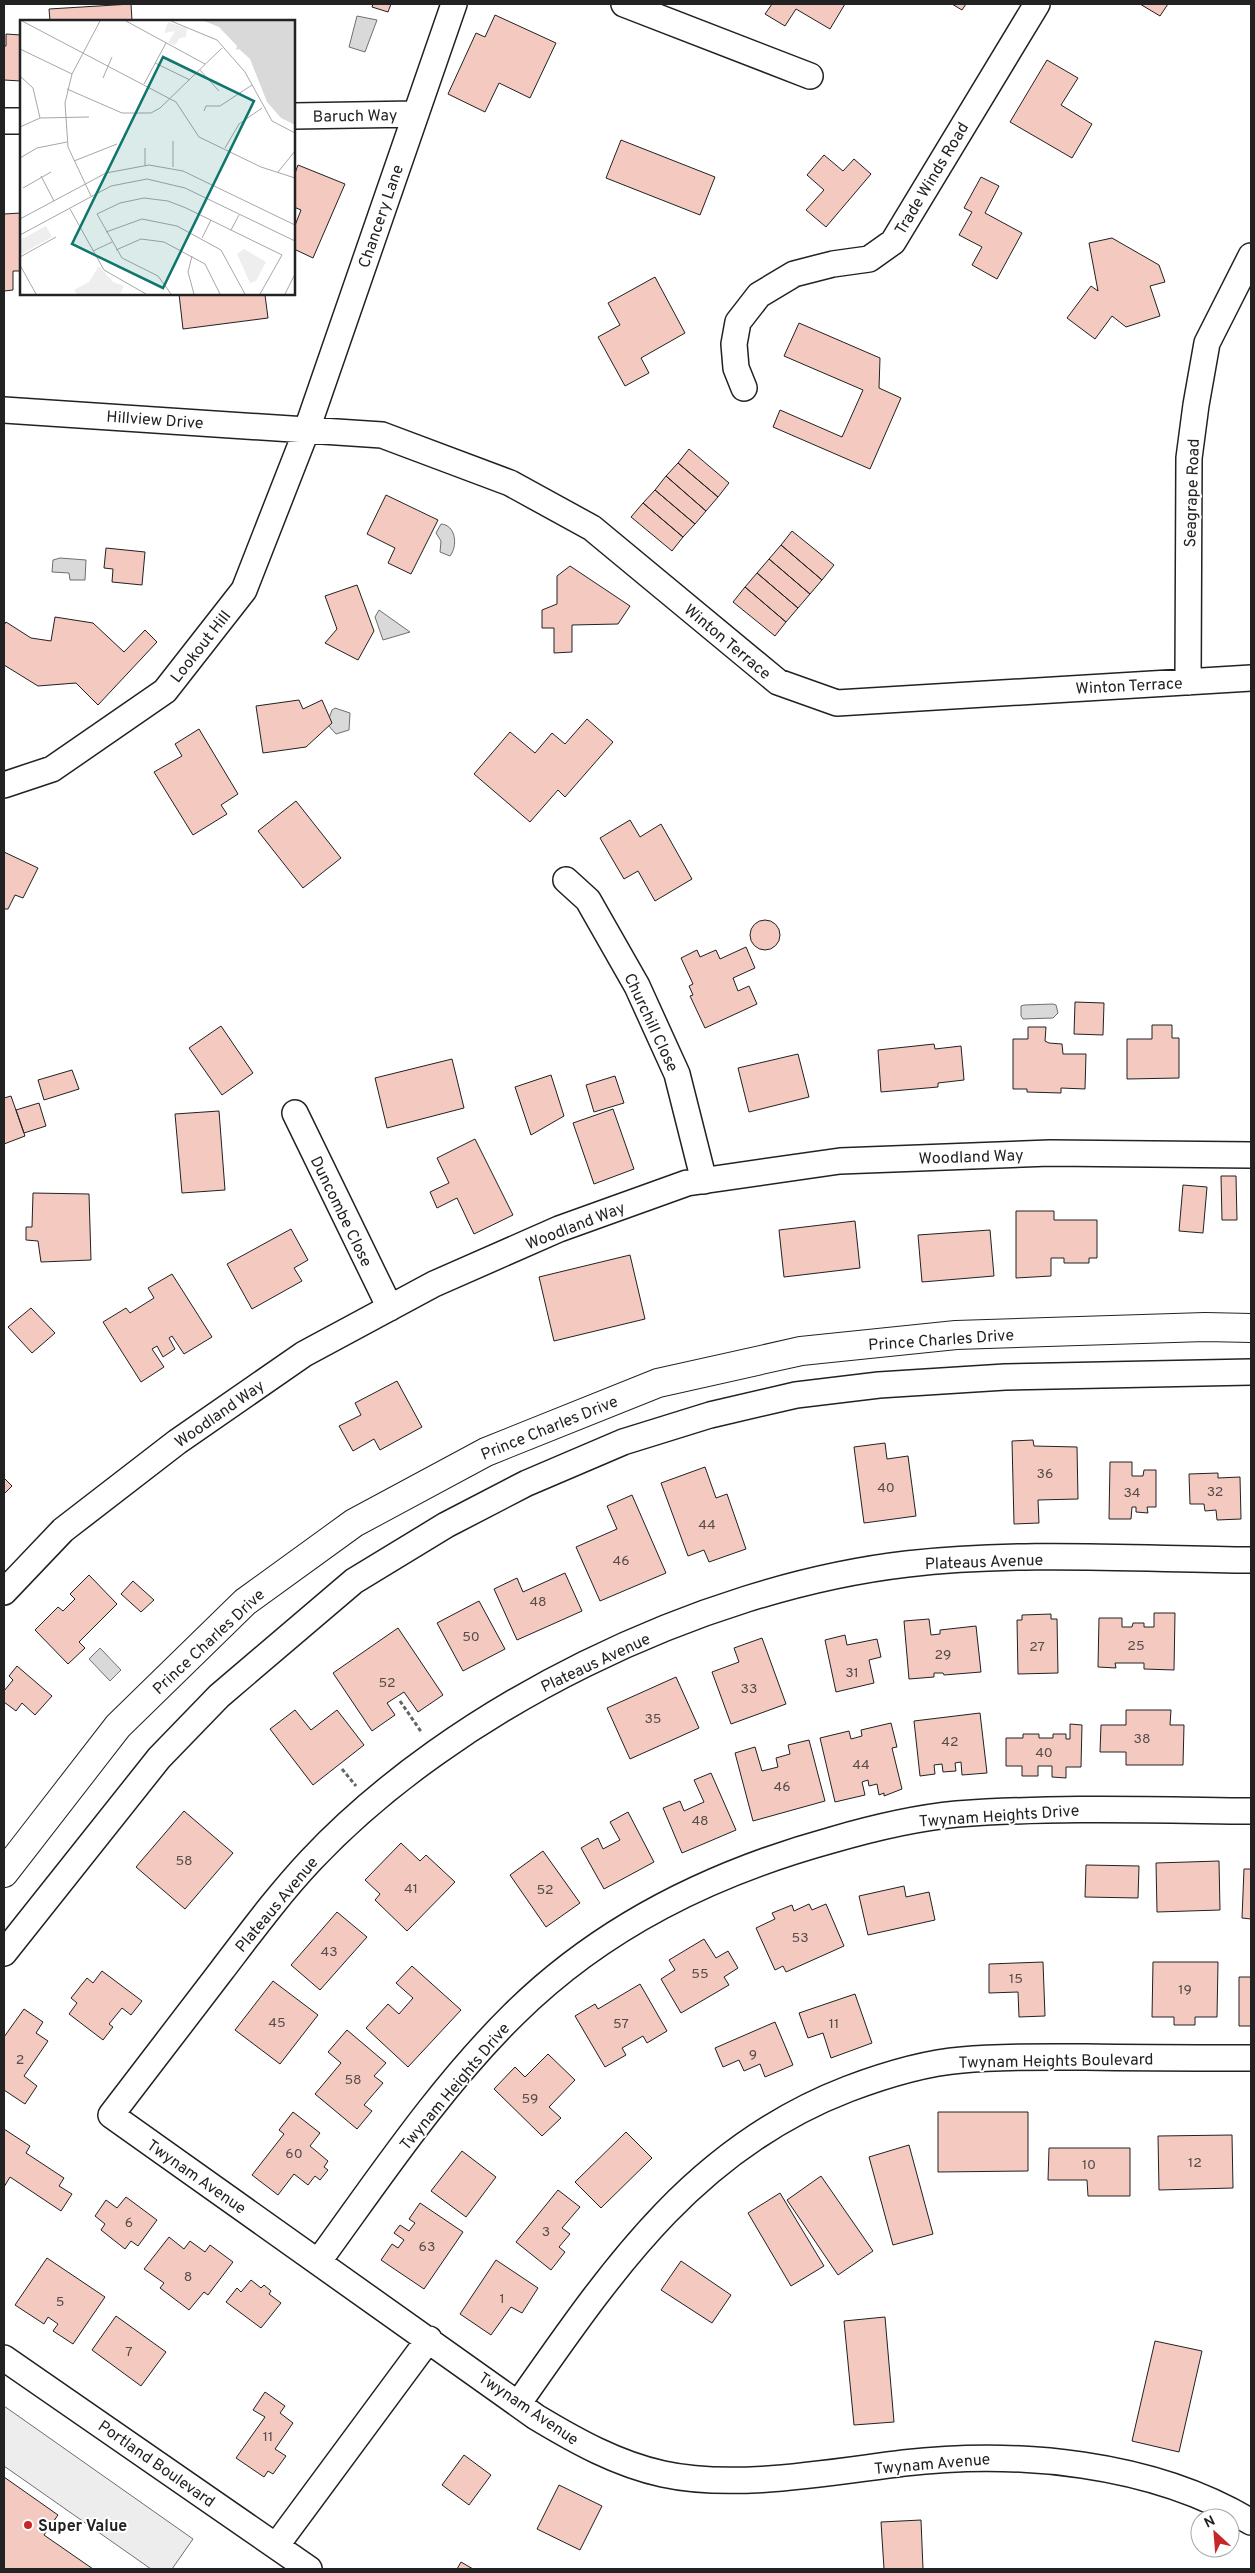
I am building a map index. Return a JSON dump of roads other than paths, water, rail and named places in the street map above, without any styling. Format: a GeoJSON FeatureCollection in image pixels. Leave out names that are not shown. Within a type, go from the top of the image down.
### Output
{"type":"FeatureCollection","features":[{"type":"Feature","properties":{"kind":"highway","name":"Prince Charles Drive"},"geometry":{"type":"LineString","coordinates":[[4,1873],[118,1726],[245,1602],[354,1523],[486,1452],[658,1383],[801,1351],[956,1335],[1251,1328]]}},
{"type":"Feature","properties":{"kind":"street","name":"Chancery Lane"},"geometry":{"type":"LineString","coordinates":[[307,428],[454,4]]}},
{"type":"Feature","properties":{"kind":"street"},"geometry":{"type":"LineString","coordinates":[[624,4],[810,76]]}},
{"type":"Feature","properties":{"kind":"street","name":"Trade Winds Road"},"geometry":{"type":"LineString","coordinates":[[744,388],[736,368],[734,344],[738,322],[759,295],[794,274],[833,264],[869,259],[893,242],[1037,4]]}},
{"type":"Feature","properties":{"kind":"street","name":"Baruch Way"},"geometry":{"type":"LineString","coordinates":[[295,116],[416,114]]}},
{"type":"Feature","properties":{"kind":"street"},"geometry":{"type":"LineString","coordinates":[[4,121],[20,120]]}},
{"type":"Feature","properties":{"kind":"street","name":"Seagrape Road"},"geometry":{"type":"LineString","coordinates":[[1188,682],[1189,458],[1196,405],[1207,343],[1251,256]]}},
{"type":"Feature","properties":{"kind":"street","name":"Hillview Drive"},"geometry":{"type":"LineString","coordinates":[[4,410],[307,428]]}},
{"type":"Feature","properties":{"kind":"street","name":"Winton Terrace"},"geometry":{"type":"LineString","coordinates":[[307,428],[382,435],[510,483],[592,528],[778,682],[837,702],[1251,678]]}},
{"type":"Feature","properties":{"kind":"street","name":"Lookout Hill"},"geometry":{"type":"LineString","coordinates":[[4,785],[52,769],[165,691],[244,590],[307,428]]}},
{"type":"Feature","properties":{"kind":"street","name":"Churchill Close"},"geometry":{"type":"LineString","coordinates":[[566,880],[588,900],[637,986],[677,1074],[704,1180]]}},
{"type":"Feature","properties":{"kind":"street","name":"Duncombe Close"},"geometry":{"type":"LineString","coordinates":[[295,1114],[390,1308]]}},
{"type":"Feature","properties":{"kind":"street","name":"Woodland Way"},"geometry":{"type":"LineString","coordinates":[[4,1592],[63,1530],[177,1442],[304,1354],[434,1284],[559,1230],[687,1183],[840,1161],[1050,1153],[1251,1155]]}},
{"type":"Feature","properties":{"kind":"street"},"geometry":{"type":"LineString","coordinates":[[4,1953],[159,1758],[219,1696],[354,1581],[446,1525],[528,1483],[623,1442],[710,1415],[796,1395],[879,1385],[1005,1377],[1251,1372]]}},
{"type":"Feature","properties":{"kind":"street","name":"Plateaus Avenue"},"geometry":{"type":"LineString","coordinates":[[111,2115],[272,1904],[312,1859],[352,1820],[401,1778],[436,1754],[536,1690],[606,1654],[715,1611],[836,1576],[903,1565],[953,1560],[1068,1558],[1251,1560]]}},
{"type":"Feature","properties":{"kind":"street","name":"Twynam Heights Drive"},"geometry":{"type":"LineString","coordinates":[[318,2262],[426,2115],[515,2014],[586,1952],[668,1901],[738,1871],[802,1848],[904,1822],[955,1815],[1066,1810],[1251,1811]]}},
{"type":"Feature","properties":{"kind":"street","name":"Twynam Heights Boulevard"},"geometry":{"type":"LineString","coordinates":[[518,2404],[592,2299],[667,2210],[704,2175],[743,2145],[783,2119],[829,2097],[874,2079],[909,2069],[961,2060],[1007,2057],[1251,2058]]}},
{"type":"Feature","properties":{"kind":"street","name":"Twynam Avenue"},"geometry":{"type":"LineString","coordinates":[[111,2115],[518,2404],[569,2437],[601,2453],[664,2474],[703,2479],[746,2479],[816,2474],[951,2458],[1034,2460],[1129,2474],[1206,2499],[1251,2522]]}},
{"type":"Feature","properties":{"kind":"street"},"geometry":{"type":"LineString","coordinates":[[276,2546],[429,2339]]}},
{"type":"Feature","properties":{"kind":"street","name":"Portland Boulevard"},"geometry":{"type":"LineString","coordinates":[[4,2358],[309,2569]]}},
{"type":"Feature","properties":{"kind":"place","name":"Super Value"},"geometry":{"type":"Point","coordinates":[28,2525]}}]}
